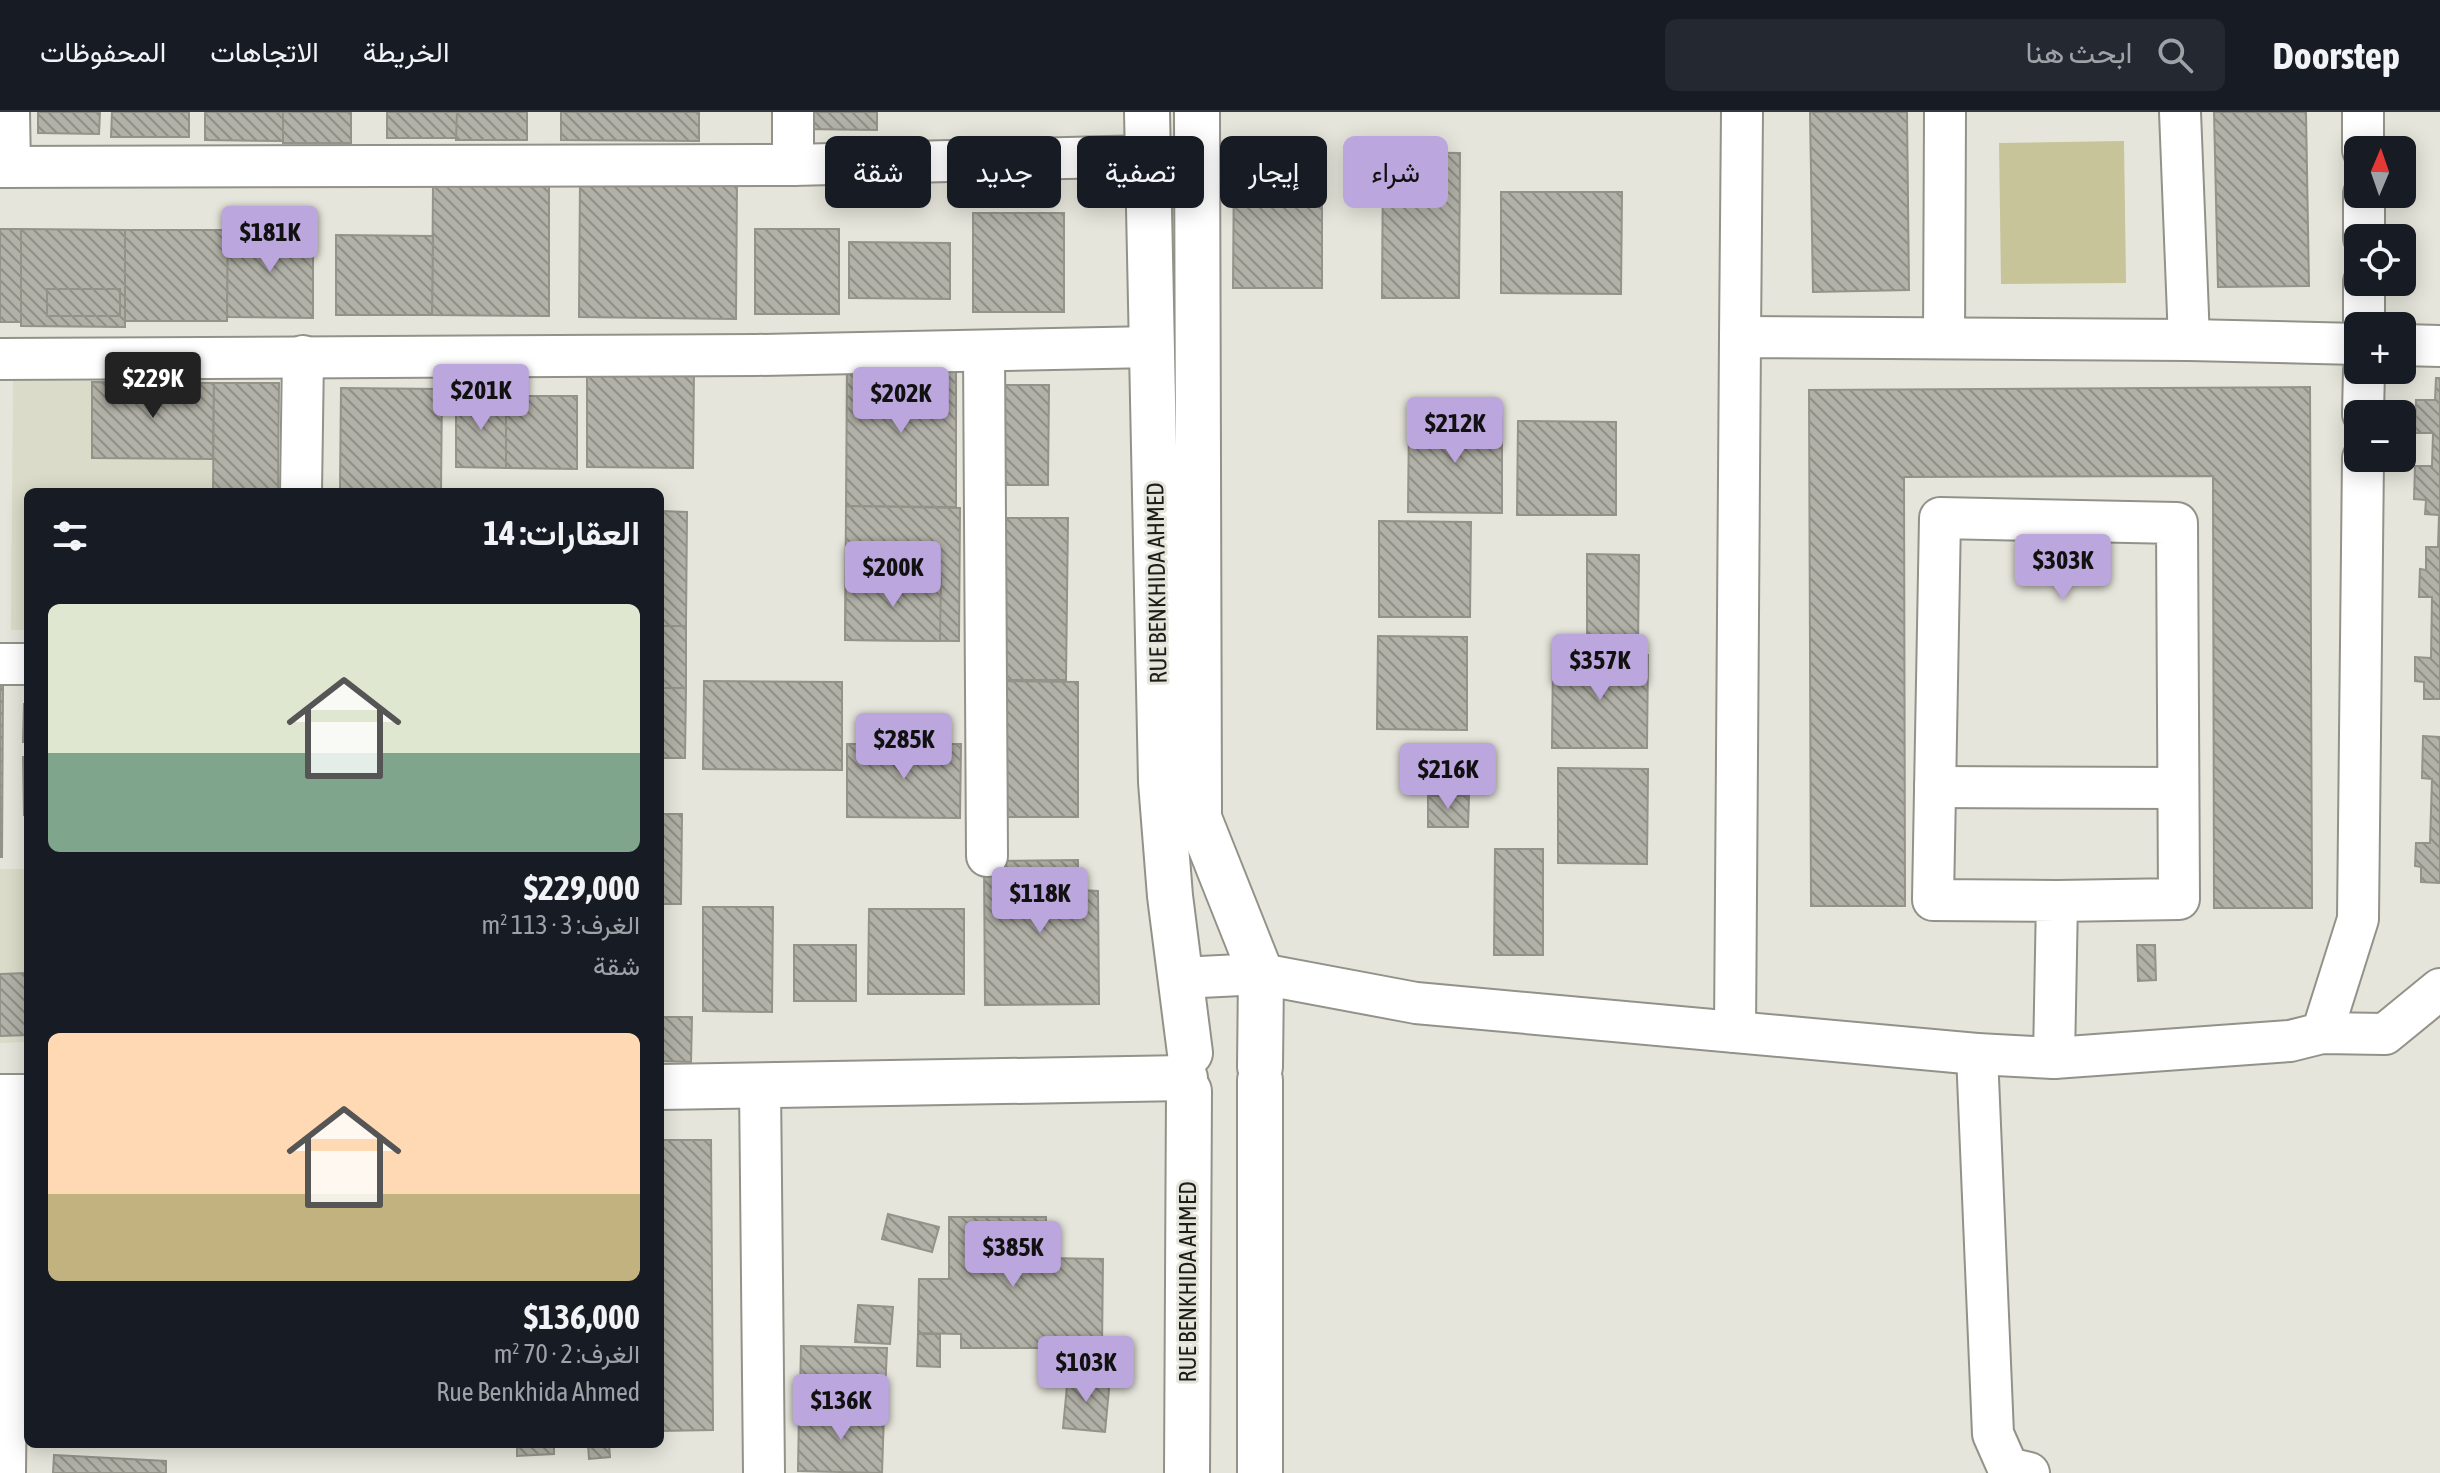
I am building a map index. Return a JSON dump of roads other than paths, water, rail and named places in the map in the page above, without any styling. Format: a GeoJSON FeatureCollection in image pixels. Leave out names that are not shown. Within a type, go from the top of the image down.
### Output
{"type":"FeatureCollection","features":[{"type":"Feature","properties":{"kind":"main road","name":"RUE BENKHIDA AHMED"},"geometry":{"type":"LineString","coordinates":[[1147,112],[1148,136]]}},
{"type":"Feature","properties":{"kind":"main road"},"geometry":{"type":"LineString","coordinates":[[1197,112],[1199,818],[1261,974],[1260,1473]]}},
{"type":"Feature","properties":{"kind":"main road","name":"RUE BENKHIDA AHMED"},"geometry":{"type":"LineString","coordinates":[[1149,208],[1161,782],[1188,1074],[1187,1473]]}},
{"type":"Feature","properties":{"kind":"main road"},"geometry":{"type":"LineString","coordinates":[[1223,1035],[1236,1037],[1248,1044],[1256,1055],[1260,1074],[1255,1092],[1246,1102],[1235,1109],[1222,1110],[1209,1108],[1198,1101],[1188,1074],[1199,1043],[1210,1036],[1223,1035]]}},
{"type":"Feature","properties":{"kind":"main road"},"geometry":{"type":"LineString","coordinates":[[664,1087],[1188,1074]]}},
{"type":"Feature","properties":{"kind":"street"},"geometry":{"type":"LineString","coordinates":[[9,112],[5,167],[793,165],[1077,158]]}},
{"type":"Feature","properties":{"kind":"street"},"geometry":{"type":"LineString","coordinates":[[793,112],[793,165]]}},
{"type":"Feature","properties":{"kind":"street"},"geometry":{"type":"LineString","coordinates":[[1735,1032],[1742,112]]}},
{"type":"Feature","properties":{"kind":"street"},"geometry":{"type":"LineString","coordinates":[[1944,338],[1945,112]]}},
{"type":"Feature","properties":{"kind":"street"},"geometry":{"type":"LineString","coordinates":[[2180,112],[2189,340]]}},
{"type":"Feature","properties":{"kind":"street"},"geometry":{"type":"LineString","coordinates":[[2363,112],[2363,136]]}},
{"type":"Feature","properties":{"kind":"street"},"geometry":{"type":"LineString","coordinates":[[1740,337],[2344,344]]}},
{"type":"Feature","properties":{"kind":"street"},"geometry":{"type":"LineString","coordinates":[[2416,345],[2440,346]]}},
{"type":"Feature","properties":{"kind":"street"},"geometry":{"type":"LineString","coordinates":[[0,359],[756,355],[1153,347]]}},
{"type":"Feature","properties":{"kind":"street"},"geometry":{"type":"LineString","coordinates":[[984,351],[987,856]]}},
{"type":"Feature","properties":{"kind":"street"},"geometry":{"type":"LineString","coordinates":[[301,488],[303,356]]}},
{"type":"Feature","properties":{"kind":"street"},"geometry":{"type":"LineString","coordinates":[[2322,1033],[2358,919],[2363,472]]}},
{"type":"Feature","properties":{"kind":"street"},"geometry":{"type":"LineString","coordinates":[[1940,518],[2177,523],[2179,899],[1933,900],[1935,787],[1940,518]]}},
{"type":"Feature","properties":{"kind":"street"},"geometry":{"type":"LineString","coordinates":[[0,664],[24,664]]}},
{"type":"Feature","properties":{"kind":"street"},"geometry":{"type":"LineString","coordinates":[[1935,787],[2178,788]]}},
{"type":"Feature","properties":{"kind":"street"},"geometry":{"type":"LineString","coordinates":[[2054,1058],[2057,901]]}},
{"type":"Feature","properties":{"kind":"street"},"geometry":{"type":"LineString","coordinates":[[1180,978],[1261,974],[1416,1003],[1977,1054],[2054,1058],[2290,1041],[2322,1033],[2385,1034],[2440,989]]}},
{"type":"Feature","properties":{"kind":"street"},"geometry":{"type":"LineString","coordinates":[[1977,1054],[1993,1434],[2008,1468],[2029,1473]]}},
{"type":"Feature","properties":{"kind":"street"},"geometry":{"type":"LineString","coordinates":[[760,1085],[764,1473]]}},
{"type":"Feature","properties":{"kind":"street"},"geometry":{"type":"LineString","coordinates":[[5,1473],[3,1317],[12,1097]]}}]}
